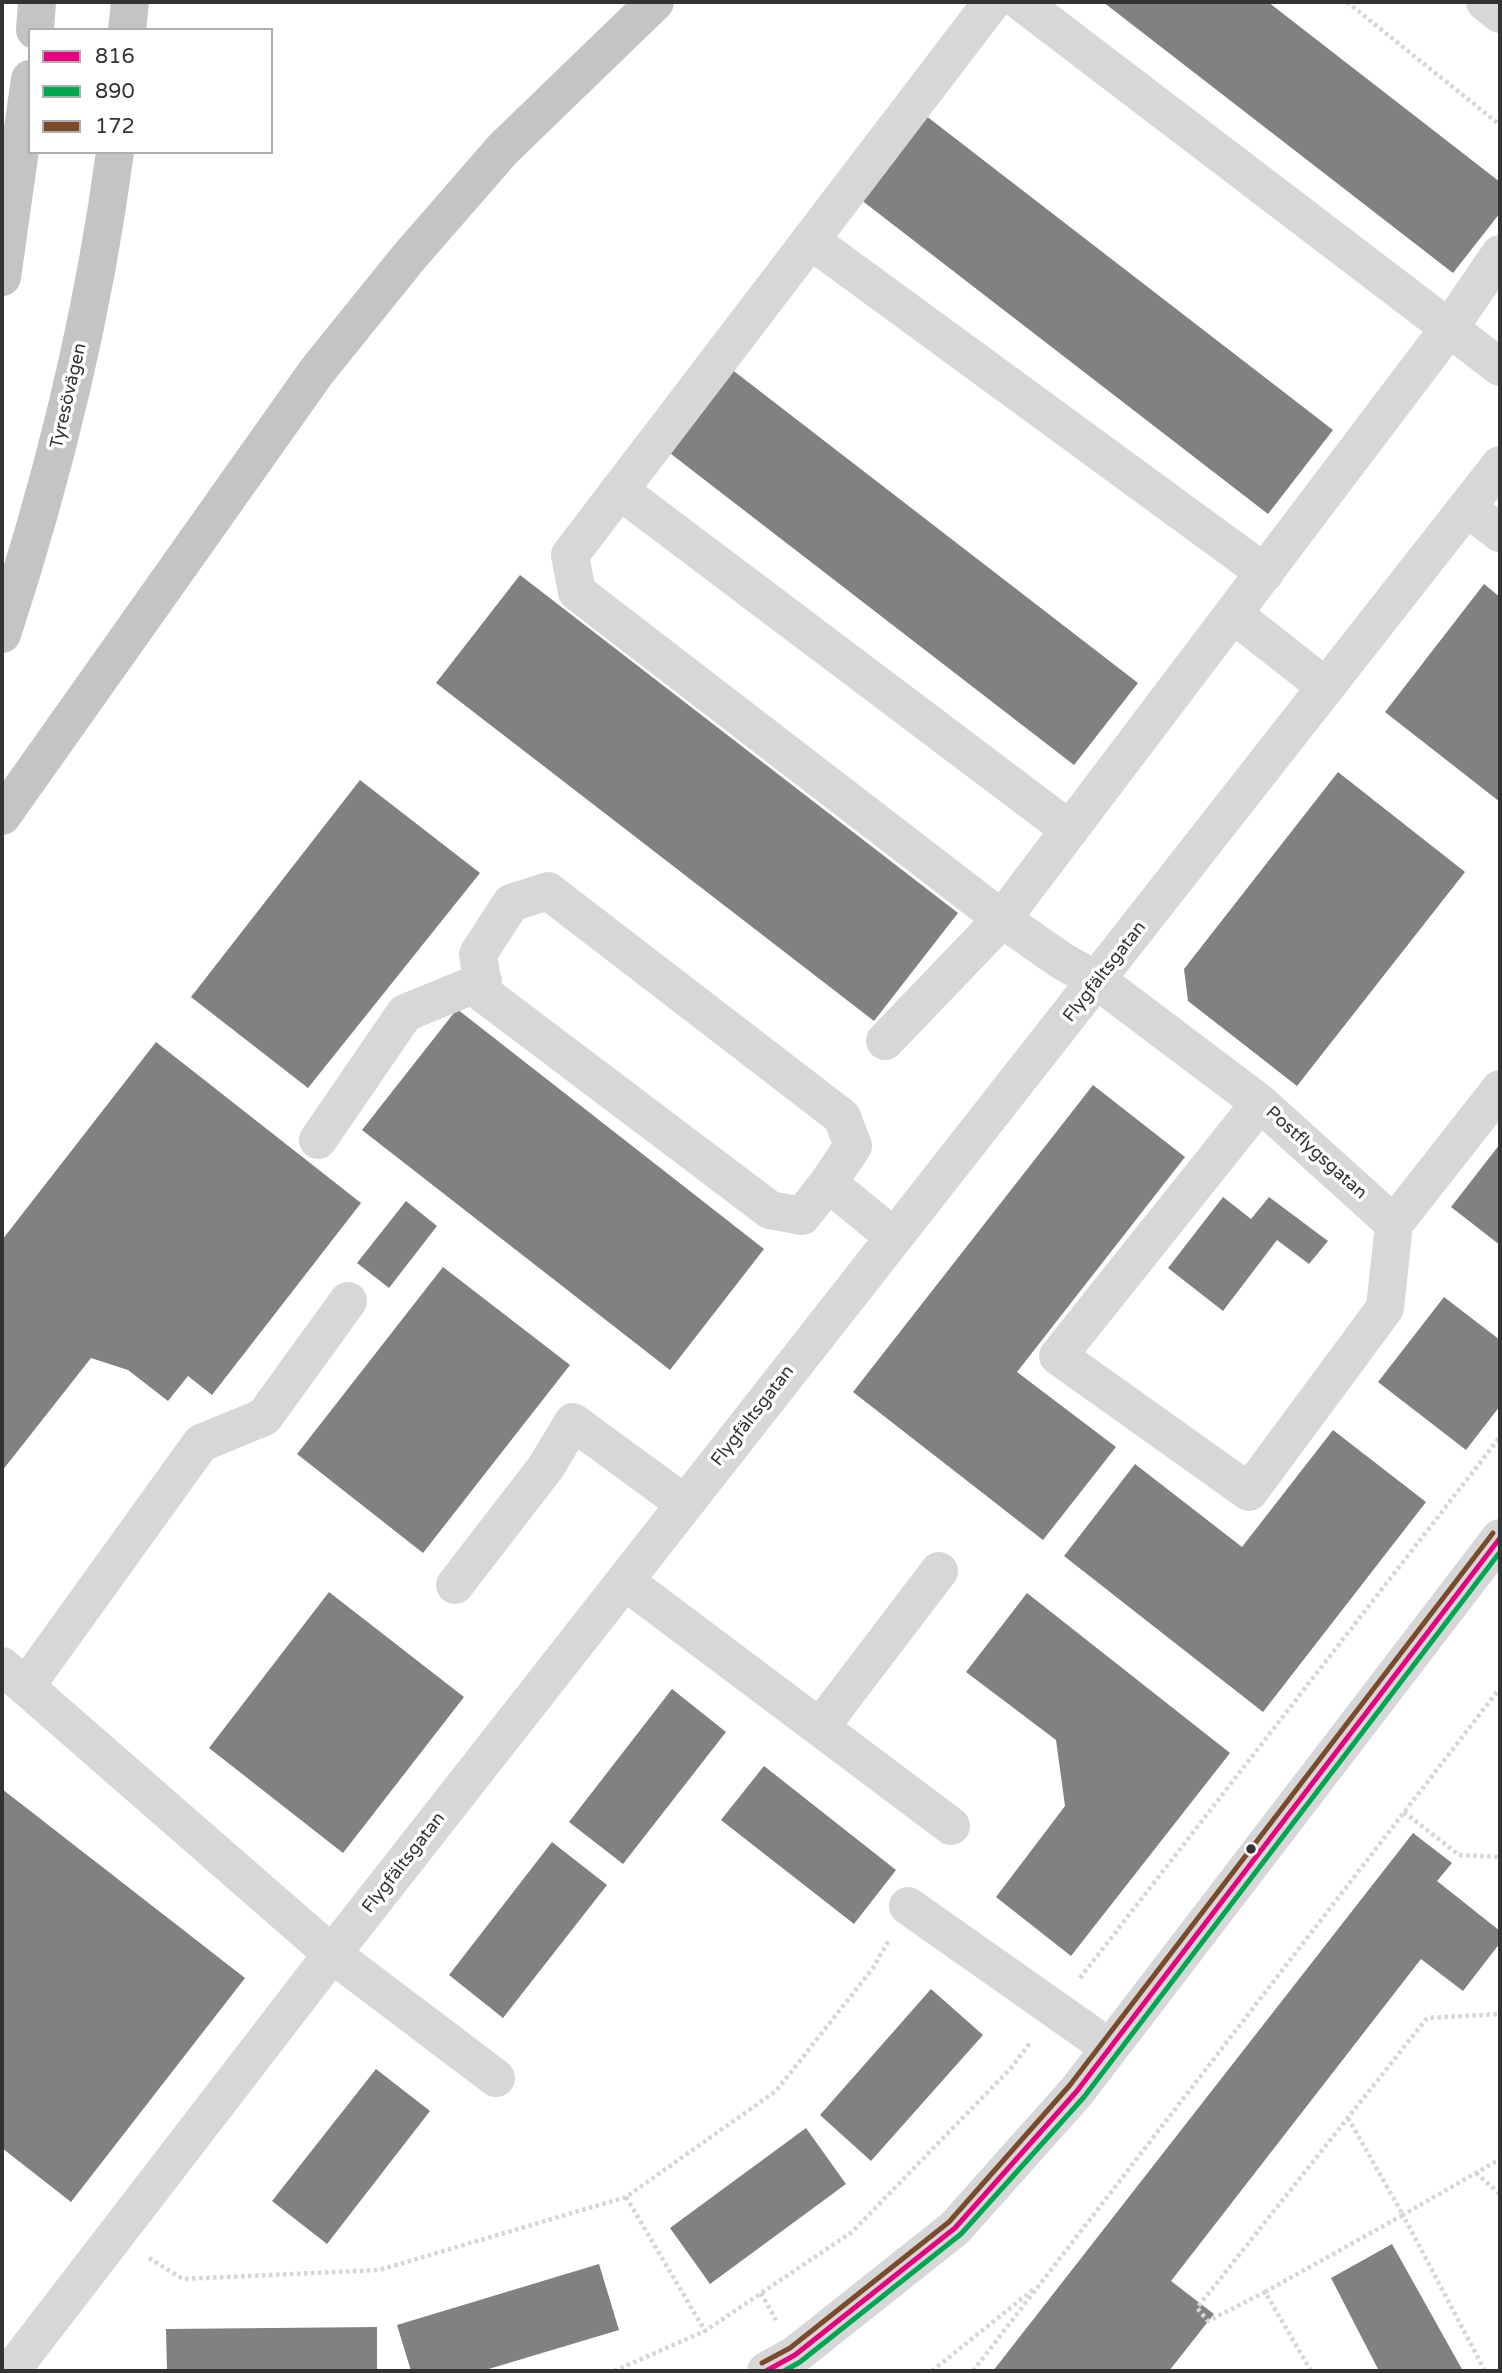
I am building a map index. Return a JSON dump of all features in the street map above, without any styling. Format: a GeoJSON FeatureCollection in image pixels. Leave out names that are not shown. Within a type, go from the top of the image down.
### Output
{"type":"FeatureCollection","features":[{"type":"Feature","properties":{"kind":"highway"},"geometry":{"type":"LineString","coordinates":[[35,28],[37,2]]}},
{"type":"Feature","properties":{"kind":"highway"},"geometry":{"type":"LineString","coordinates":[[127,28],[130,2]]}},
{"type":"Feature","properties":{"kind":"highway"},"geometry":{"type":"LineString","coordinates":[[2,816],[317,371],[409,257],[503,149],[655,2]]}},
{"type":"Feature","properties":{"kind":"highway"},"geometry":{"type":"LineString","coordinates":[[2,277],[28,93]]}},
{"type":"Feature","properties":{"kind":"highway","name":"Tyresövägen"},"geometry":{"type":"LineString","coordinates":[[2,634],[36,532],[73,388],[103,243],[115,154]]}},
{"type":"Feature","properties":{"kind":"street","name":"Postflygsgatan"},"geometry":{"type":"LineString","coordinates":[[992,2],[570,555],[577,592],[1002,919],[1062,961],[1098,981],[1259,1103],[1394,1224]]}},
{"type":"Feature","properties":{"kind":"street"},"geometry":{"type":"LineString","coordinates":[[1021,2],[1500,367]]}},
{"type":"Feature","properties":{"kind":"street"},"geometry":{"type":"LineString","coordinates":[[1485,2],[1500,14]]}},
{"type":"Feature","properties":{"kind":"street"},"geometry":{"type":"LineString","coordinates":[[810,240],[1265,572]]}},
{"type":"Feature","properties":{"kind":"street"},"geometry":{"type":"LineString","coordinates":[[885,1041],[1002,919],[1450,327],[1500,254]]}},
{"type":"Feature","properties":{"kind":"street","name":"Flygfältsgatan"},"geometry":{"type":"LineString","coordinates":[[11,2371],[120,2234],[332,1954],[1500,466]]}},
{"type":"Feature","properties":{"kind":"street"},"geometry":{"type":"LineString","coordinates":[[620,490],[1070,830]]}},
{"type":"Feature","properties":{"kind":"street"},"geometry":{"type":"LineString","coordinates":[[1467,508],[1500,533]]}},
{"type":"Feature","properties":{"kind":"street"},"geometry":{"type":"LineString","coordinates":[[1233,614],[1326,687]]}},
{"type":"Feature","properties":{"kind":"street"},"geometry":{"type":"LineString","coordinates":[[548,891],[842,1117],[853,1146],[802,1216],[770,1210],[484,994],[483,981],[478,954],[511,903],[548,891]]}},
{"type":"Feature","properties":{"kind":"street"},"geometry":{"type":"LineString","coordinates":[[318,1140],[405,1013],[483,981]]}},
{"type":"Feature","properties":{"kind":"street"},"geometry":{"type":"LineString","coordinates":[[1259,1103],[1058,1356],[1249,1492],[1385,1308],[1394,1224],[1500,1089]]}},
{"type":"Feature","properties":{"kind":"street"},"geometry":{"type":"LineString","coordinates":[[828,1183],[894,1237]]}},
{"type":"Feature","properties":{"kind":"street"},"geometry":{"type":"LineString","coordinates":[[348,1301],[264,1417],[201,1443],[14,1676],[332,1954],[496,2078]]}},
{"type":"Feature","properties":{"kind":"street"},"geometry":{"type":"LineString","coordinates":[[455,1585],[546,1467],[573,1422],[685,1504]]}},
{"type":"Feature","properties":{"kind":"street"},"geometry":{"type":"LineString","coordinates":[[766,2371],[794,2354],[955,2228],[1077,2091],[1500,1538]]}},
{"type":"Feature","properties":{"kind":"street"},"geometry":{"type":"LineString","coordinates":[[821,1726],[939,1571]]}},
{"type":"Feature","properties":{"kind":"street"},"geometry":{"type":"LineString","coordinates":[[626,1582],[951,1825]]}},
{"type":"Feature","properties":{"kind":"street"},"geometry":{"type":"LineString","coordinates":[[908,1906],[1110,2048]]}},
{"type":"Feature","properties":{"kind":"path"},"geometry":{"type":"LineString","coordinates":[[1347,2],[1500,125]]}},
{"type":"Feature","properties":{"kind":"path"},"geometry":{"type":"LineString","coordinates":[[614,2371],[705,2331],[852,2232],[1011,2067],[1500,1437]]}},
{"type":"Feature","properties":{"kind":"path"},"geometry":{"type":"LineString","coordinates":[[973,2371],[1500,1688]]}},
{"type":"Feature","properties":{"kind":"path"},"geometry":{"type":"LineString","coordinates":[[1404,1812],[1459,1855],[1500,1857]]}},
{"type":"Feature","properties":{"kind":"path"},"geometry":{"type":"LineString","coordinates":[[120,2234],[152,2261],[183,2279],[379,2270],[625,2197],[776,2091],[873,1969],[908,1906]]}},
{"type":"Feature","properties":{"kind":"path"},"geometry":{"type":"LineString","coordinates":[[1500,2014],[1427,2018],[1197,2308],[1208,2321],[1265,2292],[1500,2159],[1500,2101]]}},
{"type":"Feature","properties":{"kind":"path"},"geometry":{"type":"LineString","coordinates":[[1348,2118],[1403,2215],[1485,2371]]}},
{"type":"Feature","properties":{"kind":"path"},"geometry":{"type":"LineString","coordinates":[[1476,2173],[1500,2194]]}},
{"type":"Feature","properties":{"kind":"path"},"geometry":{"type":"LineString","coordinates":[[625,2197],[705,2331]]}},
{"type":"Feature","properties":{"kind":"path"},"geometry":{"type":"LineString","coordinates":[[932,2371],[1041,2283]]}},
{"type":"Feature","properties":{"kind":"path"},"geometry":{"type":"LineString","coordinates":[[1265,2292],[1311,2371]]}},
{"type":"Feature","properties":{"kind":"building"},"geometry":{"type":"Polygon","coordinates":[[[1103,2],[1268,2],[1500,182],[1500,213],[1453,273],[1103,2]]]}},
{"type":"Feature","properties":{"kind":"building"},"geometry":{"type":"Polygon","coordinates":[[[921,112],[1333,430],[1268,514],[856,196],[921,112]]]}},
{"type":"Feature","properties":{"kind":"building"},"geometry":{"type":"Polygon","coordinates":[[[726,365],[1138,683],[1074,765],[662,447],[726,365]]]}},
{"type":"Feature","properties":{"kind":"building"},"geometry":{"type":"Polygon","coordinates":[[[520,575],[958,913],[874,1021],[436,683],[520,575]]]}},
{"type":"Feature","properties":{"kind":"building"},"geometry":{"type":"Polygon","coordinates":[[[1484,584],[1500,597],[1500,802],[1385,712],[1484,584]]]}},
{"type":"Feature","properties":{"kind":"building"},"geometry":{"type":"Polygon","coordinates":[[[1338,772],[1465,872],[1297,1086],[1188,1001],[1184,969],[1338,772]]]}},
{"type":"Feature","properties":{"kind":"building"},"geometry":{"type":"Polygon","coordinates":[[[360,780],[480,873],[308,1088],[191,997],[360,780]]]}},
{"type":"Feature","properties":{"kind":"building"},"geometry":{"type":"Polygon","coordinates":[[[457,1009],[764,1249],[670,1370],[362,1130],[457,1009]]]}},
{"type":"Feature","properties":{"kind":"building"},"geometry":{"type":"Polygon","coordinates":[[[156,1042],[361,1203],[212,1395],[188,1376],[168,1401],[128,1370],[91,1358],[2,1471],[2,1240],[156,1042]]]}},
{"type":"Feature","properties":{"kind":"building"},"geometry":{"type":"Polygon","coordinates":[[[1093,1085],[1185,1157],[1017,1372],[1116,1447],[1043,1540],[853,1392],[1093,1085]]]}},
{"type":"Feature","properties":{"kind":"building"},"geometry":{"type":"Polygon","coordinates":[[[1500,1144],[1500,1245],[1451,1207],[1500,1144]]]}},
{"type":"Feature","properties":{"kind":"building"},"geometry":{"type":"Polygon","coordinates":[[[1223,1197],[1251,1219],[1269,1197],[1328,1241],[1309,1264],[1277,1240],[1223,1311],[1168,1268],[1223,1197]]]}},
{"type":"Feature","properties":{"kind":"building"},"geometry":{"type":"Polygon","coordinates":[[[406,1201],[437,1226],[389,1288],[357,1263],[406,1201]]]}},
{"type":"Feature","properties":{"kind":"building"},"geometry":{"type":"Polygon","coordinates":[[[443,1267],[570,1365],[423,1553],[297,1454],[443,1267]]]}},
{"type":"Feature","properties":{"kind":"building"},"geometry":{"type":"Polygon","coordinates":[[[1444,1297],[1500,1340],[1500,1406],[1466,1450],[1378,1382],[1444,1297]]]}},
{"type":"Feature","properties":{"kind":"building"},"geometry":{"type":"Polygon","coordinates":[[[1333,1430],[1426,1502],[1263,1712],[1064,1556],[1135,1464],[1242,1547],[1333,1430]]]}},
{"type":"Feature","properties":{"kind":"building"},"geometry":{"type":"Polygon","coordinates":[[[329,1592],[464,1697],[343,1853],[209,1748],[329,1592]]]}},
{"type":"Feature","properties":{"kind":"building"},"geometry":{"type":"Polygon","coordinates":[[[1027,1593],[1230,1753],[1071,1956],[996,1897],[1065,1806],[1056,1740],[966,1672],[1027,1593]]]}},
{"type":"Feature","properties":{"kind":"building"},"geometry":{"type":"Polygon","coordinates":[[[672,1689],[726,1732],[623,1864],[569,1822],[672,1689]]]}},
{"type":"Feature","properties":{"kind":"building"},"geometry":{"type":"Polygon","coordinates":[[[764,1766],[896,1870],[854,1924],[721,1820],[764,1766]]]}},
{"type":"Feature","properties":{"kind":"building"},"geometry":{"type":"Polygon","coordinates":[[[2,1789],[245,1978],[71,2202],[2,2148],[2,1789]]]}},
{"type":"Feature","properties":{"kind":"building"},"geometry":{"type":"Polygon","coordinates":[[[1413,1833],[1452,1863],[1437,1881],[1500,1931],[1500,1943],[1463,1991],[1421,1959],[1171,2281],[1214,2314],[1169,2371],[993,2371],[1413,1833]]]}},
{"type":"Feature","properties":{"kind":"building"},"geometry":{"type":"Polygon","coordinates":[[[552,1842],[607,1885],[503,2018],[449,1975],[552,1842]]]}},
{"type":"Feature","properties":{"kind":"building"},"geometry":{"type":"Polygon","coordinates":[[[931,1989],[983,2035],[871,2161],[820,2115],[931,1989]]]}},
{"type":"Feature","properties":{"kind":"building"},"geometry":{"type":"Polygon","coordinates":[[[376,2069],[430,2111],[327,2244],[272,2201],[376,2069]]]}},
{"type":"Feature","properties":{"kind":"building"},"geometry":{"type":"Polygon","coordinates":[[[806,2128],[846,2184],[710,2284],[670,2228],[806,2128]]]}},
{"type":"Feature","properties":{"kind":"building"},"geometry":{"type":"Polygon","coordinates":[[[1392,2244],[1463,2371],[1379,2371],[1331,2278],[1392,2244]]]}},
{"type":"Feature","properties":{"kind":"building"},"geometry":{"type":"Polygon","coordinates":[[[599,2264],[619,2330],[482,2371],[411,2371],[397,2325],[599,2264]]]}},
{"type":"Feature","properties":{"kind":"building"},"geometry":{"type":"Polygon","coordinates":[[[377,2327],[377,2371],[167,2371],[166,2329],[377,2327]]]}},
{"type":"Feature","properties":{"kind":"transit line","name":"172"},"geometry":{"type":"LineString","coordinates":[[762,2363],[790,2348],[949,2222],[1070,2085],[1493,1533]]}},
{"type":"Feature","properties":{"kind":"transit line","name":"816"},"geometry":{"type":"LineString","coordinates":[[766,2371],[795,2355],[955,2228],[1077,2091],[1500,1538]]}},
{"type":"Feature","properties":{"kind":"transit line","name":"890"},"geometry":{"type":"LineString","coordinates":[[784,2371],[800,2362],[961,2234],[1084,2097],[1500,1552]]}}]}
